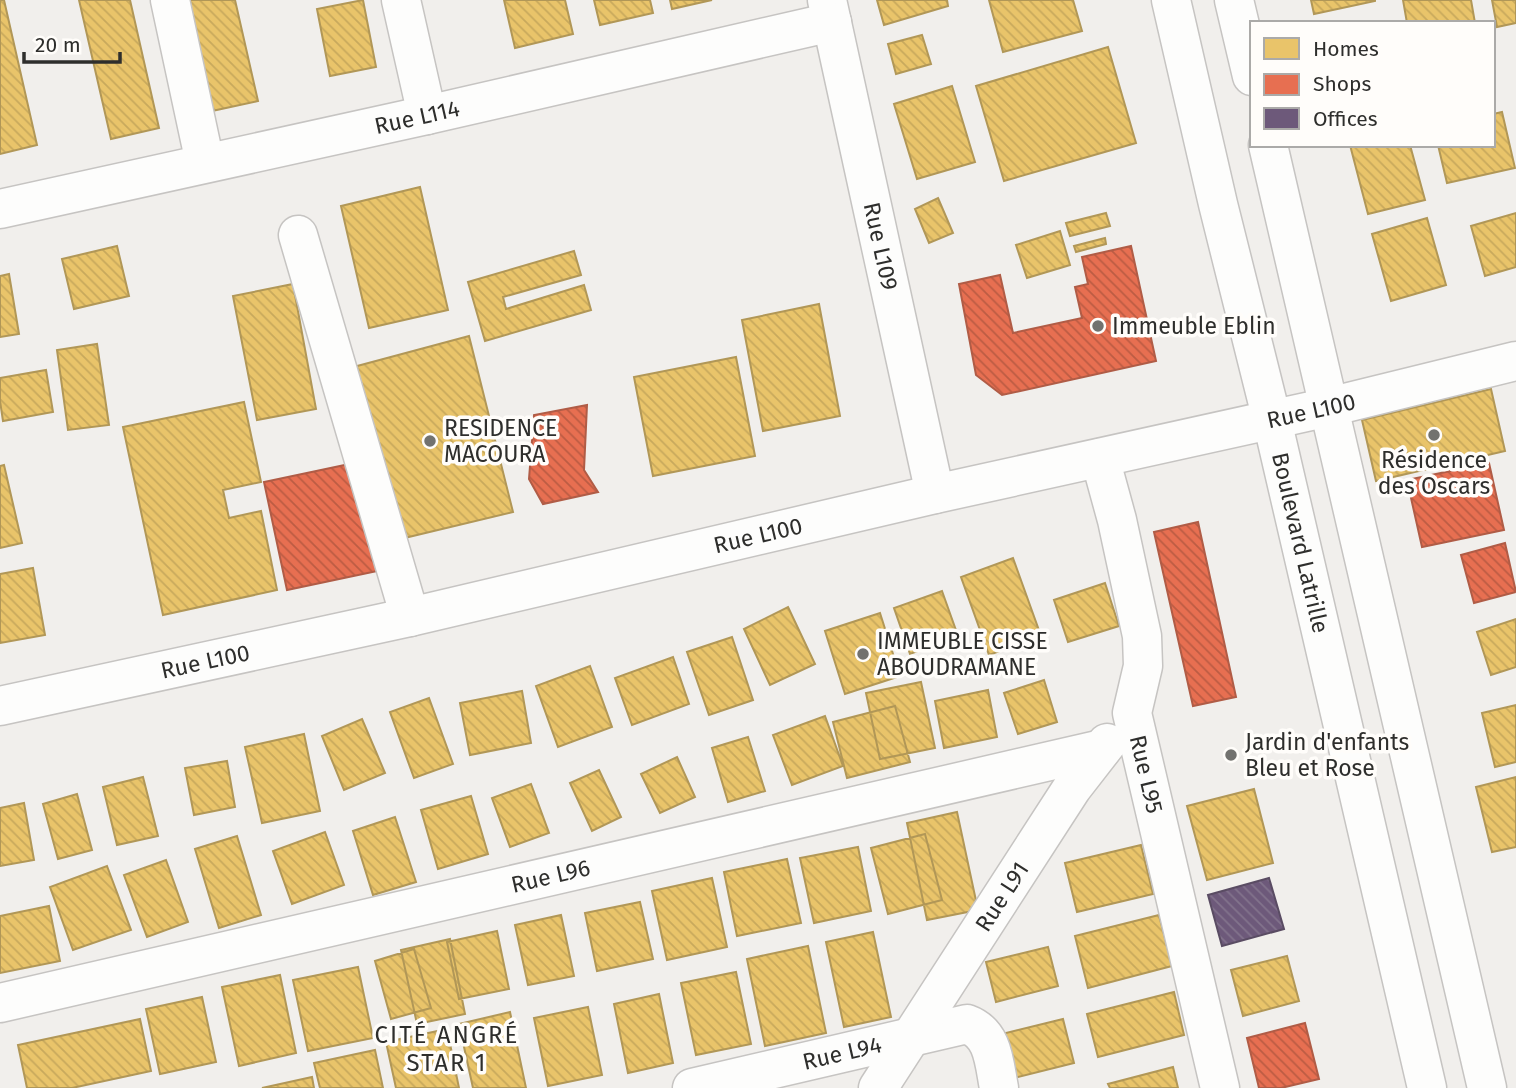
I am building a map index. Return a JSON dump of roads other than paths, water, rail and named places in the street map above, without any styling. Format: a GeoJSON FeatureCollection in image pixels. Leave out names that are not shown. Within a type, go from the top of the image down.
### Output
{"type":"FeatureCollection","features":[{"type":"Feature","properties":{"kind":"street"},"geometry":{"type":"LineString","coordinates":[[170,0],[205,163]]}},
{"type":"Feature","properties":{"kind":"street"},"geometry":{"type":"LineString","coordinates":[[401,0],[426,115]]}},
{"type":"Feature","properties":{"kind":"street","name":"Boulevard Latrille"},"geometry":{"type":"LineString","coordinates":[[1171,0],[1272,420],[1427,1088]]}},
{"type":"Feature","properties":{"kind":"street"},"geometry":{"type":"LineString","coordinates":[[1234,0],[1250,68]]}},
{"type":"Feature","properties":{"kind":"street","name":"Rue L114"},"geometry":{"type":"LineString","coordinates":[[0,209],[426,115],[830,11]]}},
{"type":"Feature","properties":{"kind":"street","name":"Rue L109"},"geometry":{"type":"LineString","coordinates":[[830,11],[935,494]]}},
{"type":"Feature","properties":{"kind":"street"},"geometry":{"type":"LineString","coordinates":[[1268,147],[1487,1088]]}},
{"type":"Feature","properties":{"kind":"street"},"geometry":{"type":"LineString","coordinates":[[298,235],[410,617]]}},
{"type":"Feature","properties":{"kind":"street","name":"Rue L100"},"geometry":{"type":"LineString","coordinates":[[0,706],[410,617],[935,494],[1329,407],[1516,361]]}},
{"type":"Feature","properties":{"kind":"street","name":"Rue L95"},"geometry":{"type":"LineString","coordinates":[[1100,458],[1117,520],[1142,636],[1143,666],[1132,713],[1220,1088]]}},
{"type":"Feature","properties":{"kind":"street","name":"Rue L91"},"geometry":{"type":"LineString","coordinates":[[878,1088],[1072,788],[1132,713]]}},
{"type":"Feature","properties":{"kind":"street","name":"Rue L96"},"geometry":{"type":"LineString","coordinates":[[0,1003],[1102,749]]}},
{"type":"Feature","properties":{"kind":"street","name":"Rue L94"},"geometry":{"type":"LineString","coordinates":[[692,1088],[967,1024],[985,1034],[990,1044],[999,1088]]}},
{"type":"Feature","properties":{"kind":"place","name":"Immeuble Eblin"},"geometry":{"type":"Point","coordinates":[1098,326]}},
{"type":"Feature","properties":{"kind":"place","name":"Résidence des Oscars"},"geometry":{"type":"Point","coordinates":[1434,435]}},
{"type":"Feature","properties":{"kind":"place","name":"RESIDENCE MACOURA"},"geometry":{"type":"Point","coordinates":[430,441]}},
{"type":"Feature","properties":{"kind":"place","name":"IMMEUBLE CISSE ABOUDRAMANE"},"geometry":{"type":"Point","coordinates":[863,654]}},
{"type":"Feature","properties":{"kind":"place","name":"Jardin d'enfants Bleu et Rose"},"geometry":{"type":"Point","coordinates":[1231,755]}},
{"type":"Feature","properties":{"kind":"district","name":"CITÉ ANGRÉ STAR 1"},"geometry":{"type":"Point","coordinates":[447,1049]}}]}
